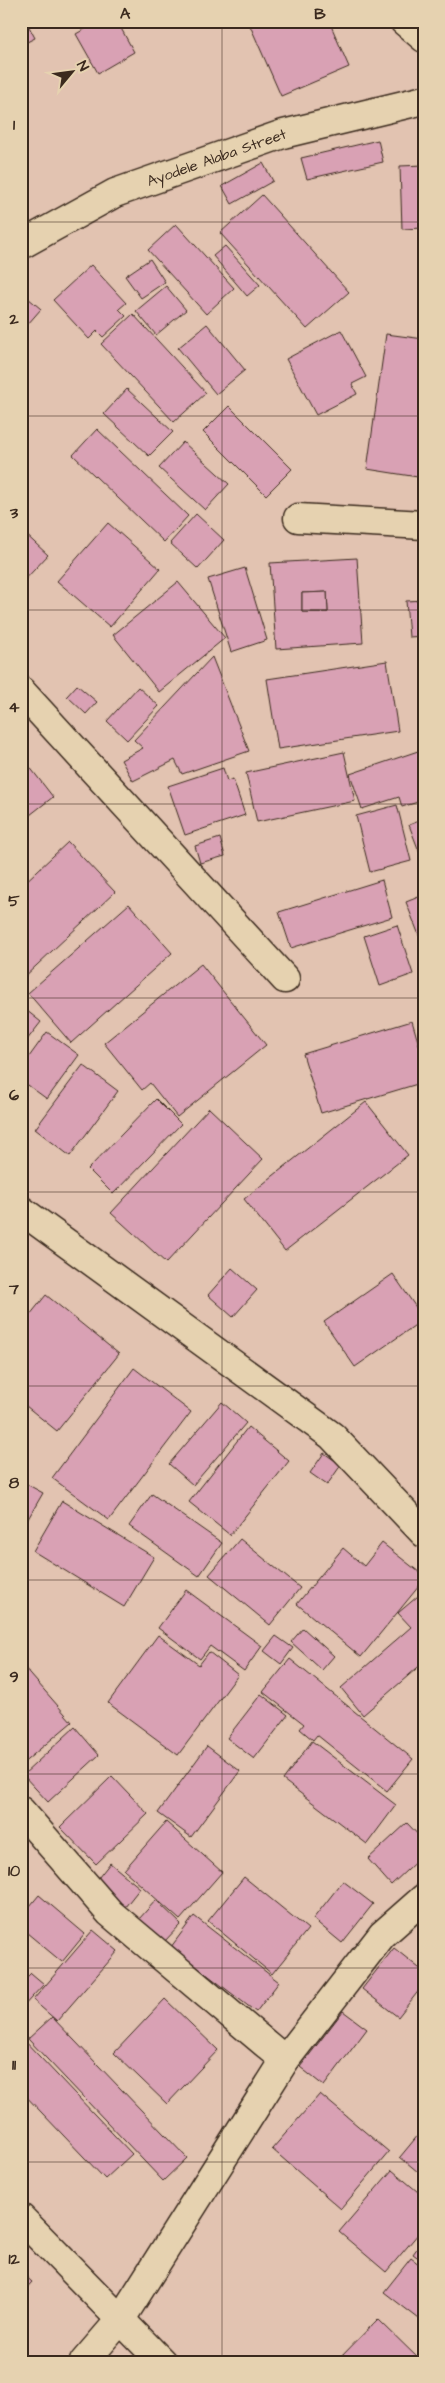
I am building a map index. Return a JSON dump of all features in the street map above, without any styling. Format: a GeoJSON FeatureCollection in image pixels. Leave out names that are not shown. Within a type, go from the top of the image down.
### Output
{"type":"FeatureCollection","features":[{"type":"Feature","properties":{"kind":"street"},"geometry":{"type":"LineString","coordinates":[[404,21],[424,38]]}},
{"type":"Feature","properties":{"kind":"street","name":"Ayodele Alaba Street"},"geometry":{"type":"LineString","coordinates":[[21,245],[125,190],[283,134],[424,100]]}},
{"type":"Feature","properties":{"kind":"street"},"geometry":{"type":"LineString","coordinates":[[298,518],[424,525]]}},
{"type":"Feature","properties":{"kind":"street"},"geometry":{"type":"LineString","coordinates":[[21,691],[286,979]]}},
{"type":"Feature","properties":{"kind":"street"},"geometry":{"type":"LineString","coordinates":[[21,1210],[332,1436],[424,1533]]}},
{"type":"Feature","properties":{"kind":"street"},"geometry":{"type":"LineString","coordinates":[[21,1812],[110,1913],[284,2060]]}},
{"type":"Feature","properties":{"kind":"street"},"geometry":{"type":"LineString","coordinates":[[84,2362],[121,2319],[284,2060],[382,1935],[424,1898]]}},
{"type":"Feature","properties":{"kind":"street"},"geometry":{"type":"LineString","coordinates":[[21,2218],[162,2362]]}},
{"type":"Feature","properties":{"kind":"building"},"geometry":{"type":"Polygon","coordinates":[[[21,21],[26,21],[35,38],[21,45],[21,21]]]}},
{"type":"Feature","properties":{"kind":"building"},"geometry":{"type":"Polygon","coordinates":[[[99,21],[117,21],[134,52],[98,73],[76,34],[99,21]]]}},
{"type":"Feature","properties":{"kind":"building"},"geometry":{"type":"Polygon","coordinates":[[[248,21],[329,21],[349,67],[281,96],[248,21]]]}},
{"type":"Feature","properties":{"kind":"building"},"geometry":{"type":"Polygon","coordinates":[[[378,140],[383,162],[307,179],[301,158],[378,140]]]}},
{"type":"Feature","properties":{"kind":"building"},"geometry":{"type":"Polygon","coordinates":[[[263,163],[273,181],[232,204],[222,186],[263,163]]]}},
{"type":"Feature","properties":{"kind":"building"},"geometry":{"type":"Polygon","coordinates":[[[424,165],[424,228],[402,229],[400,166],[424,165]]]}},
{"type":"Feature","properties":{"kind":"building"},"geometry":{"type":"Polygon","coordinates":[[[262,195],[349,292],[307,329],[220,233],[262,195]]]}},
{"type":"Feature","properties":{"kind":"building"},"geometry":{"type":"Polygon","coordinates":[[[176,224],[234,288],[206,314],[148,250],[176,224]]]}},
{"type":"Feature","properties":{"kind":"building"},"geometry":{"type":"Polygon","coordinates":[[[225,246],[260,285],[247,296],[213,256],[225,246]]]}},
{"type":"Feature","properties":{"kind":"building"},"geometry":{"type":"Polygon","coordinates":[[[150,259],[165,282],[141,298],[125,276],[150,259]]]}},
{"type":"Feature","properties":{"kind":"building"},"geometry":{"type":"Polygon","coordinates":[[[91,265],[126,303],[119,309],[126,316],[103,337],[97,331],[89,339],[53,300],[91,265]]]}},
{"type":"Feature","properties":{"kind":"building"},"geometry":{"type":"Polygon","coordinates":[[[166,286],[186,310],[156,335],[136,311],[166,286]]]}},
{"type":"Feature","properties":{"kind":"building"},"geometry":{"type":"Polygon","coordinates":[[[21,292],[41,309],[21,332],[21,292]]]}},
{"type":"Feature","properties":{"kind":"building"},"geometry":{"type":"Polygon","coordinates":[[[133,314],[206,393],[174,422],[101,344],[133,314]]]}},
{"type":"Feature","properties":{"kind":"building"},"geometry":{"type":"Polygon","coordinates":[[[207,324],[245,370],[216,394],[178,348],[207,324]]]}},
{"type":"Feature","properties":{"kind":"building"},"geometry":{"type":"Polygon","coordinates":[[[341,330],[366,377],[352,384],[357,394],[316,415],[286,359],[341,330]]]}},
{"type":"Feature","properties":{"kind":"building"},"geometry":{"type":"Polygon","coordinates":[[[386,334],[424,339],[424,478],[367,469],[386,334]]]}},
{"type":"Feature","properties":{"kind":"building"},"geometry":{"type":"Polygon","coordinates":[[[127,389],[173,432],[149,456],[104,414],[127,389]]]}},
{"type":"Feature","properties":{"kind":"building"},"geometry":{"type":"Polygon","coordinates":[[[229,406],[292,469],[266,495],[203,432],[229,406]]]}},
{"type":"Feature","properties":{"kind":"building"},"geometry":{"type":"Polygon","coordinates":[[[97,429],[188,516],[164,542],[73,455],[97,429]]]}},
{"type":"Feature","properties":{"kind":"building"},"geometry":{"type":"Polygon","coordinates":[[[183,442],[229,484],[205,510],[159,468],[183,442]]]}},
{"type":"Feature","properties":{"kind":"building"},"geometry":{"type":"Polygon","coordinates":[[[196,514],[224,540],[198,569],[170,543],[196,514]]]}},
{"type":"Feature","properties":{"kind":"building"},"geometry":{"type":"Polygon","coordinates":[[[108,523],[160,569],[110,627],[57,581],[108,523]]]}},
{"type":"Feature","properties":{"kind":"building"},"geometry":{"type":"Polygon","coordinates":[[[21,530],[48,555],[21,584],[21,530]]]}},
{"type":"Feature","properties":{"kind":"building"},"geometry":{"type":"Polygon","coordinates":[[[357,558],[363,643],[276,649],[270,563],[357,558]],[[327,592],[302,593],[302,612],[328,612],[327,592]]]}},
{"type":"Feature","properties":{"kind":"building"},"geometry":{"type":"Polygon","coordinates":[[[245,568],[267,640],[231,652],[208,579],[245,568]]]}},
{"type":"Feature","properties":{"kind":"building"},"geometry":{"type":"Polygon","coordinates":[[[178,582],[225,638],[159,692],[113,635],[178,582]]]}},
{"type":"Feature","properties":{"kind":"building"},"geometry":{"type":"Polygon","coordinates":[[[327,592],[328,612],[302,612],[302,593],[327,592]]]}},
{"type":"Feature","properties":{"kind":"building"},"geometry":{"type":"Polygon","coordinates":[[[424,600],[424,636],[409,637],[406,601],[424,600]]]}},
{"type":"Feature","properties":{"kind":"building"},"geometry":{"type":"Polygon","coordinates":[[[212,657],[249,751],[182,774],[175,760],[133,781],[121,760],[143,748],[134,740],[212,657]]]}},
{"type":"Feature","properties":{"kind":"building"},"geometry":{"type":"Polygon","coordinates":[[[387,661],[398,731],[278,749],[267,679],[387,661]]]}},
{"type":"Feature","properties":{"kind":"building"},"geometry":{"type":"Polygon","coordinates":[[[77,685],[97,702],[86,714],[67,696],[77,685]]]}},
{"type":"Feature","properties":{"kind":"building"},"geometry":{"type":"Polygon","coordinates":[[[138,687],[159,706],[127,740],[107,721],[138,687]]]}},
{"type":"Feature","properties":{"kind":"building"},"geometry":{"type":"Polygon","coordinates":[[[418,719],[424,719],[424,735],[419,735],[418,719]]]}},
{"type":"Feature","properties":{"kind":"building"},"geometry":{"type":"Polygon","coordinates":[[[421,750],[424,758],[424,800],[402,807],[399,797],[362,809],[350,774],[421,750]]]}},
{"type":"Feature","properties":{"kind":"building"},"geometry":{"type":"Polygon","coordinates":[[[344,752],[355,801],[257,822],[246,773],[344,752]]]}},
{"type":"Feature","properties":{"kind":"building"},"geometry":{"type":"Polygon","coordinates":[[[29,766],[53,797],[21,822],[21,772],[29,766]]]}},
{"type":"Feature","properties":{"kind":"building"},"geometry":{"type":"Polygon","coordinates":[[[223,768],[227,781],[233,779],[245,815],[185,835],[168,786],[223,768]]]}},
{"type":"Feature","properties":{"kind":"building"},"geometry":{"type":"Polygon","coordinates":[[[397,805],[411,861],[370,872],[356,816],[397,805]]]}},
{"type":"Feature","properties":{"kind":"building"},"geometry":{"type":"Polygon","coordinates":[[[424,819],[424,864],[409,825],[424,819]]]}},
{"type":"Feature","properties":{"kind":"building"},"geometry":{"type":"Polygon","coordinates":[[[220,838],[225,856],[200,863],[195,846],[220,838]]]}},
{"type":"Feature","properties":{"kind":"building"},"geometry":{"type":"Polygon","coordinates":[[[68,842],[115,892],[21,980],[21,886],[68,842]]]}},
{"type":"Feature","properties":{"kind":"building"},"geometry":{"type":"Polygon","coordinates":[[[382,880],[392,917],[291,948],[279,912],[382,880]]]}},
{"type":"Feature","properties":{"kind":"building"},"geometry":{"type":"Polygon","coordinates":[[[421,896],[424,903],[424,948],[406,902],[421,896]]]}},
{"type":"Feature","properties":{"kind":"building"},"geometry":{"type":"Polygon","coordinates":[[[129,904],[172,953],[71,1043],[28,993],[129,904]]]}},
{"type":"Feature","properties":{"kind":"building"},"geometry":{"type":"Polygon","coordinates":[[[397,925],[413,974],[380,986],[364,936],[397,925]]]}},
{"type":"Feature","properties":{"kind":"building"},"geometry":{"type":"Polygon","coordinates":[[[201,964],[266,1045],[177,1117],[150,1083],[142,1090],[104,1043],[201,964]]]}},
{"type":"Feature","properties":{"kind":"building"},"geometry":{"type":"Polygon","coordinates":[[[21,1006],[41,1022],[23,1045],[21,1044],[21,1006]]]}},
{"type":"Feature","properties":{"kind":"building"},"geometry":{"type":"Polygon","coordinates":[[[412,1021],[424,1062],[424,1082],[321,1113],[303,1054],[412,1021]]]}},
{"type":"Feature","properties":{"kind":"building"},"geometry":{"type":"Polygon","coordinates":[[[47,1032],[79,1055],[47,1099],[21,1080],[21,1068],[47,1032]]]}},
{"type":"Feature","properties":{"kind":"building"},"geometry":{"type":"Polygon","coordinates":[[[83,1065],[118,1091],[70,1156],[35,1129],[83,1065]]]}},
{"type":"Feature","properties":{"kind":"building"},"geometry":{"type":"Polygon","coordinates":[[[156,1099],[181,1124],[113,1194],[88,1169],[156,1099]]]}},
{"type":"Feature","properties":{"kind":"building"},"geometry":{"type":"Polygon","coordinates":[[[366,1102],[408,1155],[285,1251],[244,1199],[366,1102]]]}},
{"type":"Feature","properties":{"kind":"building"},"geometry":{"type":"Polygon","coordinates":[[[209,1108],[263,1159],[166,1263],[111,1213],[209,1108]]]}},
{"type":"Feature","properties":{"kind":"building"},"geometry":{"type":"Polygon","coordinates":[[[232,1268],[257,1290],[233,1317],[208,1295],[232,1268]]]}},
{"type":"Feature","properties":{"kind":"building"},"geometry":{"type":"Polygon","coordinates":[[[393,1274],[424,1319],[355,1367],[324,1322],[393,1274]]]}},
{"type":"Feature","properties":{"kind":"building"},"geometry":{"type":"Polygon","coordinates":[[[46,1295],[119,1354],[57,1431],[21,1402],[21,1326],[46,1295]]]}},
{"type":"Feature","properties":{"kind":"building"},"geometry":{"type":"Polygon","coordinates":[[[134,1368],[191,1412],[109,1520],[52,1478],[134,1368]]]}},
{"type":"Feature","properties":{"kind":"building"},"geometry":{"type":"Polygon","coordinates":[[[222,1402],[246,1423],[193,1485],[169,1464],[222,1402]]]}},
{"type":"Feature","properties":{"kind":"building"},"geometry":{"type":"Polygon","coordinates":[[[248,1427],[289,1461],[230,1535],[189,1502],[248,1427]]]}},
{"type":"Feature","properties":{"kind":"building"},"geometry":{"type":"Polygon","coordinates":[[[324,1453],[341,1465],[327,1485],[310,1473],[324,1453]]]}},
{"type":"Feature","properties":{"kind":"building"},"geometry":{"type":"Polygon","coordinates":[[[21,1481],[43,1493],[21,1531],[21,1481]]]}},
{"type":"Feature","properties":{"kind":"building"},"geometry":{"type":"Polygon","coordinates":[[[152,1494],[222,1543],[199,1576],[129,1526],[152,1494]]]}},
{"type":"Feature","properties":{"kind":"building"},"geometry":{"type":"Polygon","coordinates":[[[62,1501],[154,1557],[124,1607],[33,1551],[62,1501]]]}},
{"type":"Feature","properties":{"kind":"building"},"geometry":{"type":"Polygon","coordinates":[[[240,1539],[300,1588],[270,1625],[209,1575],[240,1539]]]}},
{"type":"Feature","properties":{"kind":"building"},"geometry":{"type":"Polygon","coordinates":[[[382,1543],[424,1576],[424,1580],[361,1657],[297,1604],[343,1548],[364,1566],[382,1543]]]}},
{"type":"Feature","properties":{"kind":"building"},"geometry":{"type":"Polygon","coordinates":[[[186,1590],[262,1646],[244,1671],[210,1646],[200,1659],[158,1628],[186,1590]]]}},
{"type":"Feature","properties":{"kind":"building"},"geometry":{"type":"Polygon","coordinates":[[[424,1591],[424,1662],[363,1715],[341,1688],[411,1627],[398,1613],[424,1591]]]}},
{"type":"Feature","properties":{"kind":"building"},"geometry":{"type":"Polygon","coordinates":[[[303,1628],[334,1656],[322,1670],[291,1642],[303,1628]]]}},
{"type":"Feature","properties":{"kind":"building"},"geometry":{"type":"Polygon","coordinates":[[[158,1635],[199,1665],[209,1652],[238,1675],[178,1755],[108,1703],[158,1635]]]}},
{"type":"Feature","properties":{"kind":"building"},"geometry":{"type":"Polygon","coordinates":[[[276,1636],[293,1648],[281,1664],[264,1651],[276,1636]]]}},
{"type":"Feature","properties":{"kind":"building"},"geometry":{"type":"Polygon","coordinates":[[[290,1659],[413,1759],[387,1791],[317,1735],[313,1740],[300,1729],[304,1724],[263,1692],[290,1659]]]}},
{"type":"Feature","properties":{"kind":"building"},"geometry":{"type":"Polygon","coordinates":[[[24,1667],[72,1722],[21,1765],[21,1669],[24,1667]]]}},
{"type":"Feature","properties":{"kind":"building"},"geometry":{"type":"Polygon","coordinates":[[[261,1694],[288,1715],[254,1759],[227,1738],[261,1694]]]}},
{"type":"Feature","properties":{"kind":"building"},"geometry":{"type":"Polygon","coordinates":[[[75,1727],[99,1755],[48,1802],[23,1775],[75,1727]]]}},
{"type":"Feature","properties":{"kind":"building"},"geometry":{"type":"Polygon","coordinates":[[[312,1741],[396,1805],[367,1844],[283,1780],[312,1741]]]}},
{"type":"Feature","properties":{"kind":"building"},"geometry":{"type":"Polygon","coordinates":[[[207,1746],[240,1771],[191,1837],[158,1813],[207,1746]]]}},
{"type":"Feature","properties":{"kind":"building"},"geometry":{"type":"Polygon","coordinates":[[[112,1776],[148,1814],[96,1864],[60,1827],[112,1776]]]}},
{"type":"Feature","properties":{"kind":"building"},"geometry":{"type":"Polygon","coordinates":[[[166,1822],[222,1872],[180,1920],[124,1870],[166,1822]]]}},
{"type":"Feature","properties":{"kind":"building"},"geometry":{"type":"Polygon","coordinates":[[[407,1823],[424,1841],[424,1854],[391,1885],[368,1859],[407,1823]]]}},
{"type":"Feature","properties":{"kind":"building"},"geometry":{"type":"Polygon","coordinates":[[[110,1863],[140,1888],[125,1907],[95,1882],[110,1863]]]}},
{"type":"Feature","properties":{"kind":"building"},"geometry":{"type":"Polygon","coordinates":[[[244,1877],[308,1929],[272,1974],[208,1921],[244,1877]]]}},
{"type":"Feature","properties":{"kind":"building"},"geometry":{"type":"Polygon","coordinates":[[[343,1881],[373,1904],[342,1943],[313,1919],[343,1881]]]}},
{"type":"Feature","properties":{"kind":"building"},"geometry":{"type":"Polygon","coordinates":[[[39,1895],[85,1934],[62,1962],[21,1928],[21,1917],[39,1895]]]}},
{"type":"Feature","properties":{"kind":"building"},"geometry":{"type":"Polygon","coordinates":[[[156,1900],[181,1924],[163,1943],[139,1919],[156,1900]]]}},
{"type":"Feature","properties":{"kind":"building"},"geometry":{"type":"Polygon","coordinates":[[[194,1916],[279,1982],[256,2012],[171,1947],[194,1916]]]}},
{"type":"Feature","properties":{"kind":"building"},"geometry":{"type":"Polygon","coordinates":[[[93,1930],[118,1951],[57,2021],[33,2000],[93,1930]]]}},
{"type":"Feature","properties":{"kind":"building"},"geometry":{"type":"Polygon","coordinates":[[[394,1948],[424,1972],[424,1984],[398,2017],[362,1989],[394,1948]]]}},
{"type":"Feature","properties":{"kind":"building"},"geometry":{"type":"Polygon","coordinates":[[[31,1973],[44,1984],[21,2009],[21,1983],[31,1973]]]}},
{"type":"Feature","properties":{"kind":"building"},"geometry":{"type":"Polygon","coordinates":[[[165,1999],[218,2050],[167,2104],[114,2053],[165,1999]]]}},
{"type":"Feature","properties":{"kind":"building"},"geometry":{"type":"Polygon","coordinates":[[[343,2011],[367,2029],[324,2086],[300,2067],[343,2011]]]}},
{"type":"Feature","properties":{"kind":"building"},"geometry":{"type":"Polygon","coordinates":[[[52,2017],[187,2158],[163,2181],[28,2039],[52,2017]]]}},
{"type":"Feature","properties":{"kind":"building"},"geometry":{"type":"Polygon","coordinates":[[[21,2037],[132,2154],[105,2179],[21,2091],[21,2037]]]}},
{"type":"Feature","properties":{"kind":"building"},"geometry":{"type":"Polygon","coordinates":[[[320,2094],[389,2152],[341,2209],[272,2149],[320,2094]]]}},
{"type":"Feature","properties":{"kind":"building"},"geometry":{"type":"Polygon","coordinates":[[[424,2128],[424,2177],[400,2157],[424,2128]]]}},
{"type":"Feature","properties":{"kind":"building"},"geometry":{"type":"Polygon","coordinates":[[[392,2170],[424,2197],[424,2227],[386,2272],[339,2232],[392,2170]]]}},
{"type":"Feature","properties":{"kind":"building"},"geometry":{"type":"Polygon","coordinates":[[[424,2239],[424,2262],[413,2254],[424,2239]]]}},
{"type":"Feature","properties":{"kind":"building"},"geometry":{"type":"Polygon","coordinates":[[[411,2258],[424,2268],[423,2322],[384,2292],[411,2258]]]}},
{"type":"Feature","properties":{"kind":"building"},"geometry":{"type":"Polygon","coordinates":[[[21,2272],[32,2282],[21,2294],[21,2272]]]}},
{"type":"Feature","properties":{"kind":"building"},"geometry":{"type":"Polygon","coordinates":[[[378,2319],[422,2362],[336,2362],[378,2319]]]}}]}
